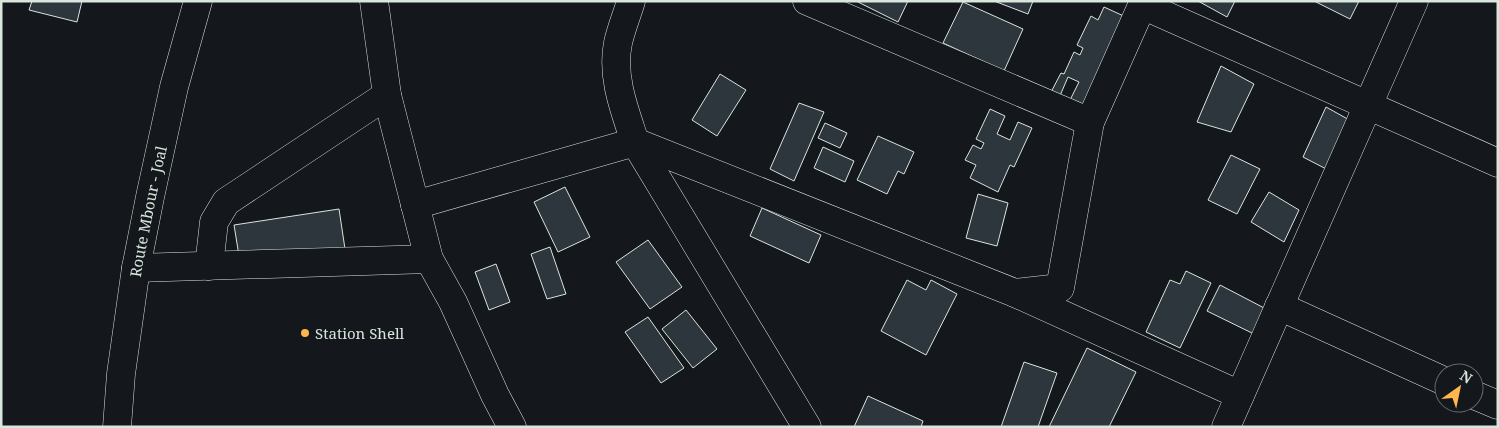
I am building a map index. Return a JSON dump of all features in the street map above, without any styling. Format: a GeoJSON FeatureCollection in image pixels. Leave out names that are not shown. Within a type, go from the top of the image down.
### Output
{"type":"FeatureCollection","features":[{"type":"Feature","properties":{"kind":"main road","name":"Route Mbour - Joal"},"geometry":{"type":"LineString","coordinates":[[116,427],[121,374],[136,268],[174,87],[198,1]]}},
{"type":"Feature","properties":{"kind":"main road"},"geometry":{"type":"LineString","coordinates":[[374,1],[387,95],[429,259],[453,302],[495,395],[512,427]]}},
{"type":"Feature","properties":{"kind":"main road"},"geometry":{"type":"LineString","coordinates":[[631,1],[618,44],[616,68],[620,94],[635,142],[807,427]]}},
{"type":"Feature","properties":{"kind":"main road"},"geometry":{"type":"LineString","coordinates":[[1226,427],[1414,1]]}},
{"type":"Feature","properties":{"kind":"main road"},"geometry":{"type":"LineString","coordinates":[[817,3],[1090,122]]}},
{"type":"Feature","properties":{"kind":"main road"},"geometry":{"type":"LineString","coordinates":[[1014,293],[1060,288],[1090,122],[1143,3],[1498,163]]}},
{"type":"Feature","properties":{"kind":"main road"},"geometry":{"type":"LineString","coordinates":[[209,266],[214,222],[226,202],[387,95]]}},
{"type":"Feature","properties":{"kind":"main road"},"geometry":{"type":"LineString","coordinates":[[415,205],[635,142],[1014,293],[1240,395]]}},
{"type":"Feature","properties":{"kind":"main road"},"geometry":{"type":"LineString","coordinates":[[136,268],[429,259]]}},
{"type":"Feature","properties":{"kind":"main road"},"geometry":{"type":"LineString","coordinates":[[1279,306],[1434,376]]}},
{"type":"Feature","properties":{"kind":"main road"},"geometry":{"type":"LineString","coordinates":[[1484,400],[1498,406]]}},
{"type":"Feature","properties":{"kind":"building"},"geometry":{"type":"Polygon","coordinates":[[[32,1],[82,1],[77,22],[29,10],[32,1]]]}},
{"type":"Feature","properties":{"kind":"building"},"geometry":{"type":"Polygon","coordinates":[[[856,1],[908,1],[898,22],[856,1]]]}},
{"type":"Feature","properties":{"kind":"building"},"geometry":{"type":"Polygon","coordinates":[[[994,1],[1033,1],[1028,14],[994,1]]]}},
{"type":"Feature","properties":{"kind":"building"},"geometry":{"type":"Polygon","coordinates":[[[1198,1],[1235,1],[1227,17],[1198,1]]]}},
{"type":"Feature","properties":{"kind":"building"},"geometry":{"type":"Polygon","coordinates":[[[1314,1],[1359,1],[1350,19],[1314,1]]]}},
{"type":"Feature","properties":{"kind":"building"},"geometry":{"type":"Polygon","coordinates":[[[963,2],[1023,29],[1004,71],[943,43],[963,2]]]}},
{"type":"Feature","properties":{"kind":"building"},"geometry":{"type":"Polygon","coordinates":[[[1104,7],[1128,18],[1085,110],[1069,102],[1079,82],[1068,77],[1059,98],[1050,94],[1061,73],[1064,74],[1074,52],[1080,55],[1083,48],[1077,45],[1091,16],[1098,20],[1104,7]]]}},
{"type":"Feature","properties":{"kind":"building"},"geometry":{"type":"Polygon","coordinates":[[[1221,66],[1254,84],[1231,132],[1197,122],[1221,66]]]}},
{"type":"Feature","properties":{"kind":"building"},"geometry":{"type":"Polygon","coordinates":[[[720,74],[746,90],[717,136],[692,120],[720,74]]]}},
{"type":"Feature","properties":{"kind":"building"},"geometry":{"type":"Polygon","coordinates":[[[799,103],[824,112],[794,181],[770,169],[799,103]]]}},
{"type":"Feature","properties":{"kind":"building"},"geometry":{"type":"Polygon","coordinates":[[[1326,107],[1353,122],[1332,172],[1303,157],[1326,107]]]}},
{"type":"Feature","properties":{"kind":"building"},"geometry":{"type":"Polygon","coordinates":[[[990,109],[1005,116],[997,134],[1010,140],[1018,122],[1032,128],[1014,167],[1010,165],[998,192],[970,178],[976,165],[965,160],[973,145],[981,149],[984,143],[976,139],[990,109]]]}},
{"type":"Feature","properties":{"kind":"building"},"geometry":{"type":"Polygon","coordinates":[[[825,123],[847,133],[840,148],[818,138],[825,123]]]}},
{"type":"Feature","properties":{"kind":"building"},"geometry":{"type":"Polygon","coordinates":[[[878,136],[914,152],[904,174],[898,171],[887,194],[857,180],[878,136]]]}},
{"type":"Feature","properties":{"kind":"building"},"geometry":{"type":"Polygon","coordinates":[[[823,147],[854,161],[845,182],[814,168],[823,147]]]}},
{"type":"Feature","properties":{"kind":"building"},"geometry":{"type":"Polygon","coordinates":[[[1231,155],[1260,169],[1237,214],[1208,200],[1231,155]]]}},
{"type":"Feature","properties":{"kind":"building"},"geometry":{"type":"Polygon","coordinates":[[[565,187],[590,237],[558,252],[534,202],[565,187]]]}},
{"type":"Feature","properties":{"kind":"building"},"geometry":{"type":"Polygon","coordinates":[[[1269,192],[1299,210],[1284,242],[1251,222],[1269,192]]]}},
{"type":"Feature","properties":{"kind":"building"},"geometry":{"type":"Polygon","coordinates":[[[978,194],[1008,203],[997,246],[966,238],[978,194]]]}},
{"type":"Feature","properties":{"kind":"building"},"geometry":{"type":"Polygon","coordinates":[[[762,208],[821,235],[809,263],[750,236],[762,208]]]}},
{"type":"Feature","properties":{"kind":"building"},"geometry":{"type":"Polygon","coordinates":[[[339,209],[345,249],[240,262],[234,225],[339,209]]]}},
{"type":"Feature","properties":{"kind":"building"},"geometry":{"type":"Polygon","coordinates":[[[648,240],[682,287],[650,309],[616,262],[648,240]]]}},
{"type":"Feature","properties":{"kind":"building"},"geometry":{"type":"Polygon","coordinates":[[[550,247],[566,294],[547,299],[531,254],[550,247]]]}},
{"type":"Feature","properties":{"kind":"building"},"geometry":{"type":"Polygon","coordinates":[[[496,264],[510,302],[489,310],[475,272],[496,264]]]}},
{"type":"Feature","properties":{"kind":"building"},"geometry":{"type":"Polygon","coordinates":[[[1186,271],[1211,283],[1180,348],[1146,332],[1170,280],[1180,284],[1186,271]]]}},
{"type":"Feature","properties":{"kind":"building"},"geometry":{"type":"Polygon","coordinates":[[[907,280],[926,290],[931,280],[957,294],[926,355],[881,331],[907,280]]]}},
{"type":"Feature","properties":{"kind":"building"},"geometry":{"type":"Polygon","coordinates":[[[1220,285],[1268,310],[1256,335],[1207,311],[1220,285]]]}},
{"type":"Feature","properties":{"kind":"building"},"geometry":{"type":"Polygon","coordinates":[[[686,310],[717,349],[693,368],[662,329],[686,310]]]}},
{"type":"Feature","properties":{"kind":"building"},"geometry":{"type":"Polygon","coordinates":[[[648,317],[684,368],[661,383],[625,332],[648,317]]]}},
{"type":"Feature","properties":{"kind":"building"},"geometry":{"type":"Polygon","coordinates":[[[1087,348],[1136,372],[1109,427],[1049,427],[1087,348]]]}},
{"type":"Feature","properties":{"kind":"building"},"geometry":{"type":"Polygon","coordinates":[[[1024,362],[1057,373],[1038,427],[1001,427],[1024,362]]]}},
{"type":"Feature","properties":{"kind":"building"},"geometry":{"type":"Polygon","coordinates":[[[868,396],[923,421],[921,427],[854,427],[868,396]]]}},
{"type":"Feature","properties":{"kind":"place","name":"Station Shell"},"geometry":{"type":"Point","coordinates":[305,333]}}]}
